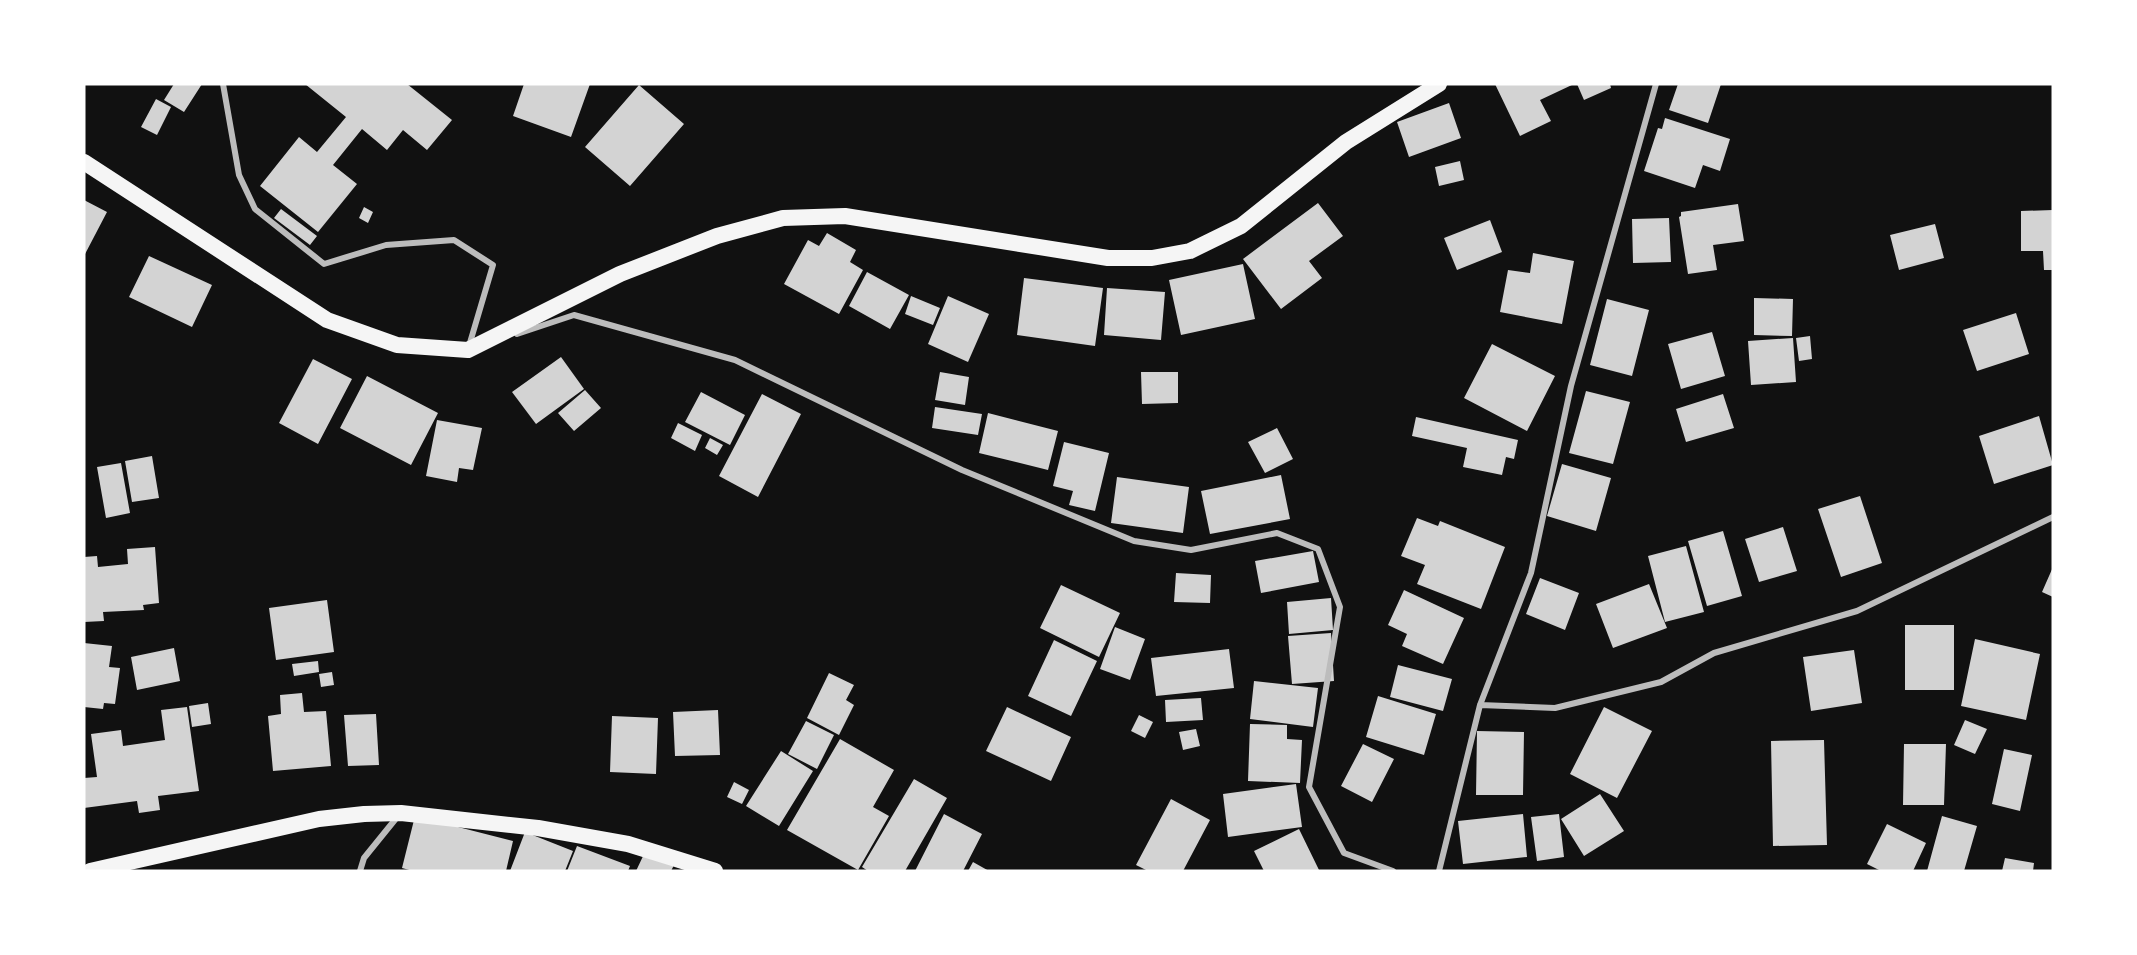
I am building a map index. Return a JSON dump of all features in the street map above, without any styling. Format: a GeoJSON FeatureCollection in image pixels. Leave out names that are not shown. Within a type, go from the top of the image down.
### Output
{"type":"FeatureCollection","features":[{"type":"Feature","properties":{"kind":"highway"},"geometry":{"type":"LineString","coordinates":[[84,162],[327,320],[397,345],[468,350],[620,274],[717,236],[783,218],[845,216],[1108,258],[1152,258],[1190,251],[1241,226],[1346,142],[1439,84]]}},
{"type":"Feature","properties":{"kind":"highway"},"geometry":{"type":"LineString","coordinates":[[90,871],[319,819],[401,813],[538,828],[628,844],[715,871]]}},
{"type":"Feature","properties":{"kind":"street"},"geometry":{"type":"LineString","coordinates":[[223,84],[239,175],[255,209],[324,264],[386,245],[454,240],[494,265],[468,350]]}},
{"type":"Feature","properties":{"kind":"street"},"geometry":{"type":"LineString","coordinates":[[1439,871],[1480,705],[1531,573],[1571,386],[1656,84]]}},
{"type":"Feature","properties":{"kind":"street"},"geometry":{"type":"LineString","coordinates":[[468,350],[574,315],[735,360],[962,470],[1134,541],[1191,550],[1277,533],[1318,549],[1340,607],[1309,787],[1344,853],[1393,871]]}},
{"type":"Feature","properties":{"kind":"street"},"geometry":{"type":"LineString","coordinates":[[1480,705],[1555,708],[1661,682],[1714,653],[1857,611],[2053,517]]}},
{"type":"Feature","properties":{"kind":"street"},"geometry":{"type":"LineString","coordinates":[[360,871],[364,858],[401,813]]}},
{"type":"Feature","properties":{"kind":"building"},"geometry":{"type":"Polygon","coordinates":[[[174,84],[202,84],[184,112],[164,100],[174,84]]]}},
{"type":"Feature","properties":{"kind":"building"},"geometry":{"type":"Polygon","coordinates":[[[305,84],[407,84],[452,120],[427,150],[403,130],[387,150],[362,129],[333,165],[357,184],[318,232],[260,186],[299,137],[317,152],[346,117],[305,84]]]}},
{"type":"Feature","properties":{"kind":"building"},"geometry":{"type":"Polygon","coordinates":[[[524,84],[590,84],[571,137],[513,116],[524,84]]]}},
{"type":"Feature","properties":{"kind":"building"},"geometry":{"type":"Polygon","coordinates":[[[1495,84],[1574,84],[1540,100],[1551,121],[1520,136],[1495,84]]]}},
{"type":"Feature","properties":{"kind":"building"},"geometry":{"type":"Polygon","coordinates":[[[1577,84],[1610,84],[1611,88],[1584,100],[1577,84]]]}},
{"type":"Feature","properties":{"kind":"building"},"geometry":{"type":"Polygon","coordinates":[[[1678,84],[1721,84],[1708,123],[1669,110],[1678,84]]]}},
{"type":"Feature","properties":{"kind":"building"},"geometry":{"type":"Polygon","coordinates":[[[639,85],[684,124],[630,186],[585,147],[639,85]]]}},
{"type":"Feature","properties":{"kind":"building"},"geometry":{"type":"Polygon","coordinates":[[[156,99],[171,107],[157,135],[141,127],[156,99]]]}},
{"type":"Feature","properties":{"kind":"building"},"geometry":{"type":"Polygon","coordinates":[[[1449,103],[1461,138],[1409,157],[1397,122],[1449,103]]]}},
{"type":"Feature","properties":{"kind":"building"},"geometry":{"type":"Polygon","coordinates":[[[1665,118],[1730,139],[1720,171],[1703,165],[1695,188],[1644,171],[1658,128],[1662,129],[1665,118]]]}},
{"type":"Feature","properties":{"kind":"building"},"geometry":{"type":"Polygon","coordinates":[[[1460,161],[1464,180],[1439,186],[1435,167],[1460,161]]]}},
{"type":"Feature","properties":{"kind":"building"},"geometry":{"type":"Polygon","coordinates":[[[84,200],[107,212],[84,256],[84,200]]]}},
{"type":"Feature","properties":{"kind":"building"},"geometry":{"type":"Polygon","coordinates":[[[1318,203],[1343,236],[1309,261],[1322,278],[1281,309],[1243,259],[1318,203]]]}},
{"type":"Feature","properties":{"kind":"building"},"geometry":{"type":"Polygon","coordinates":[[[1738,204],[1744,241],[1713,245],[1717,270],[1688,274],[1679,217],[1681,212],[1738,204]]]}},
{"type":"Feature","properties":{"kind":"building"},"geometry":{"type":"Polygon","coordinates":[[[364,207],[373,212],[368,223],[359,218],[364,207]]]}},
{"type":"Feature","properties":{"kind":"building"},"geometry":{"type":"Polygon","coordinates":[[[281,209],[317,236],[310,245],[274,218],[281,209]]]}},
{"type":"Feature","properties":{"kind":"building"},"geometry":{"type":"Polygon","coordinates":[[[2053,210],[2053,270],[2044,270],[2043,251],[2021,251],[2021,211],[2053,210]]]}},
{"type":"Feature","properties":{"kind":"building"},"geometry":{"type":"Polygon","coordinates":[[[1669,218],[1671,262],[1633,263],[1632,219],[1669,218]]]}},
{"type":"Feature","properties":{"kind":"building"},"geometry":{"type":"Polygon","coordinates":[[[1490,220],[1502,252],[1457,270],[1444,238],[1490,220]]]}},
{"type":"Feature","properties":{"kind":"building"},"geometry":{"type":"Polygon","coordinates":[[[1935,224],[1944,258],[1899,270],[1890,235],[1935,224]]]}},
{"type":"Feature","properties":{"kind":"building"},"geometry":{"type":"Polygon","coordinates":[[[827,233],[856,250],[850,262],[863,270],[839,314],[784,284],[808,240],[819,246],[827,233]]]}},
{"type":"Feature","properties":{"kind":"building"},"geometry":{"type":"Polygon","coordinates":[[[1533,253],[1574,261],[1562,324],[1500,312],[1508,270],[1530,273],[1533,253]]]}},
{"type":"Feature","properties":{"kind":"building"},"geometry":{"type":"Polygon","coordinates":[[[149,256],[212,285],[192,327],[129,297],[149,256]]]}},
{"type":"Feature","properties":{"kind":"building"},"geometry":{"type":"Polygon","coordinates":[[[1243,264],[1255,319],[1181,335],[1169,280],[1243,264]]]}},
{"type":"Feature","properties":{"kind":"building"},"geometry":{"type":"Polygon","coordinates":[[[867,272],[909,295],[890,329],[849,306],[867,272]]]}},
{"type":"Feature","properties":{"kind":"building"},"geometry":{"type":"Polygon","coordinates":[[[1024,278],[1103,288],[1095,346],[1017,335],[1024,278]]]}},
{"type":"Feature","properties":{"kind":"building"},"geometry":{"type":"Polygon","coordinates":[[[1107,288],[1165,292],[1161,340],[1104,335],[1107,288]]]}},
{"type":"Feature","properties":{"kind":"building"},"geometry":{"type":"Polygon","coordinates":[[[911,296],[940,308],[933,325],[905,314],[911,296]]]}},
{"type":"Feature","properties":{"kind":"building"},"geometry":{"type":"Polygon","coordinates":[[[948,296],[989,314],[968,362],[928,344],[948,296]]]}},
{"type":"Feature","properties":{"kind":"building"},"geometry":{"type":"Polygon","coordinates":[[[1754,298],[1793,299],[1792,336],[1754,335],[1754,298]]]}},
{"type":"Feature","properties":{"kind":"building"},"geometry":{"type":"Polygon","coordinates":[[[1607,299],[1649,310],[1632,376],[1590,365],[1607,299]]]}},
{"type":"Feature","properties":{"kind":"building"},"geometry":{"type":"Polygon","coordinates":[[[2016,313],[2029,354],[1977,371],[1963,330],[2016,313]]]}},
{"type":"Feature","properties":{"kind":"building"},"geometry":{"type":"Polygon","coordinates":[[[1712,332],[1725,376],[1681,389],[1668,344],[1712,332]]]}},
{"type":"Feature","properties":{"kind":"building"},"geometry":{"type":"Polygon","coordinates":[[[1810,336],[1812,359],[1799,361],[1796,338],[1810,336]]]}},
{"type":"Feature","properties":{"kind":"building"},"geometry":{"type":"Polygon","coordinates":[[[1793,338],[1796,382],[1751,385],[1748,341],[1793,338]]]}},
{"type":"Feature","properties":{"kind":"building"},"geometry":{"type":"Polygon","coordinates":[[[1492,344],[1555,376],[1527,431],[1464,398],[1492,344]]]}},
{"type":"Feature","properties":{"kind":"building"},"geometry":{"type":"Polygon","coordinates":[[[561,357],[584,389],[536,424],[512,392],[561,357]]]}},
{"type":"Feature","properties":{"kind":"building"},"geometry":{"type":"Polygon","coordinates":[[[313,359],[352,379],[318,444],[279,423],[313,359]]]}},
{"type":"Feature","properties":{"kind":"building"},"geometry":{"type":"Polygon","coordinates":[[[940,372],[969,377],[965,405],[935,400],[940,372]]]}},
{"type":"Feature","properties":{"kind":"building"},"geometry":{"type":"Polygon","coordinates":[[[1141,372],[1178,372],[1178,403],[1142,404],[1141,372]]]}},
{"type":"Feature","properties":{"kind":"building"},"geometry":{"type":"Polygon","coordinates":[[[367,376],[438,413],[411,465],[340,428],[367,376]]]}},
{"type":"Feature","properties":{"kind":"building"},"geometry":{"type":"Polygon","coordinates":[[[585,390],[601,408],[574,431],[558,413],[585,390]]]}},
{"type":"Feature","properties":{"kind":"building"},"geometry":{"type":"Polygon","coordinates":[[[1586,391],[1630,402],[1613,464],[1569,453],[1586,391]]]}},
{"type":"Feature","properties":{"kind":"building"},"geometry":{"type":"Polygon","coordinates":[[[701,392],[745,415],[730,445],[685,422],[701,392]]]}},
{"type":"Feature","properties":{"kind":"building"},"geometry":{"type":"Polygon","coordinates":[[[762,394],[801,414],[758,497],[719,476],[762,394]]]}},
{"type":"Feature","properties":{"kind":"building"},"geometry":{"type":"Polygon","coordinates":[[[1723,394],[1734,428],[1686,442],[1676,409],[1723,394]]]}},
{"type":"Feature","properties":{"kind":"building"},"geometry":{"type":"Polygon","coordinates":[[[935,407],[982,414],[978,435],[932,428],[935,407]]]}},
{"type":"Feature","properties":{"kind":"building"},"geometry":{"type":"Polygon","coordinates":[[[988,413],[1058,431],[1048,470],[979,453],[988,413]]]}},
{"type":"Feature","properties":{"kind":"building"},"geometry":{"type":"Polygon","coordinates":[[[2039,416],[2053,465],[1994,484],[1979,436],[2039,416]]]}},
{"type":"Feature","properties":{"kind":"building"},"geometry":{"type":"Polygon","coordinates":[[[1416,417],[1518,440],[1514,459],[1506,457],[1502,475],[1463,467],[1467,448],[1412,436],[1416,417]]]}},
{"type":"Feature","properties":{"kind":"building"},"geometry":{"type":"Polygon","coordinates":[[[437,420],[482,428],[473,470],[459,468],[457,482],[426,476],[437,420]]]}},
{"type":"Feature","properties":{"kind":"building"},"geometry":{"type":"Polygon","coordinates":[[[678,423],[702,435],[695,451],[671,438],[678,423]]]}},
{"type":"Feature","properties":{"kind":"building"},"geometry":{"type":"Polygon","coordinates":[[[1277,428],[1293,459],[1265,473],[1248,442],[1277,428]]]}},
{"type":"Feature","properties":{"kind":"building"},"geometry":{"type":"Polygon","coordinates":[[[710,438],[723,445],[717,455],[705,448],[710,438]]]}},
{"type":"Feature","properties":{"kind":"building"},"geometry":{"type":"Polygon","coordinates":[[[1064,442],[1109,453],[1095,511],[1069,505],[1073,491],[1053,486],[1064,442]]]}},
{"type":"Feature","properties":{"kind":"building"},"geometry":{"type":"Polygon","coordinates":[[[152,456],[159,498],[132,502],[125,461],[152,456]]]}},
{"type":"Feature","properties":{"kind":"building"},"geometry":{"type":"Polygon","coordinates":[[[121,463],[130,513],[106,518],[97,467],[121,463]]]}},
{"type":"Feature","properties":{"kind":"building"},"geometry":{"type":"Polygon","coordinates":[[[1562,464],[1611,478],[1596,531],[1547,516],[1562,464]]]}},
{"type":"Feature","properties":{"kind":"building"},"geometry":{"type":"Polygon","coordinates":[[[1281,475],[1290,519],[1210,534],[1201,491],[1281,475]]]}},
{"type":"Feature","properties":{"kind":"building"},"geometry":{"type":"Polygon","coordinates":[[[1117,477],[1189,487],[1183,533],[1111,523],[1117,477]]]}},
{"type":"Feature","properties":{"kind":"building"},"geometry":{"type":"Polygon","coordinates":[[[1860,496],[1882,563],[1841,577],[1818,509],[1860,496]]]}},
{"type":"Feature","properties":{"kind":"building"},"geometry":{"type":"Polygon","coordinates":[[[1417,518],[1438,526],[1440,521],[1505,547],[1481,609],[1417,584],[1425,565],[1401,556],[1417,518]]]}},
{"type":"Feature","properties":{"kind":"building"},"geometry":{"type":"Polygon","coordinates":[[[1783,527],[1797,571],[1759,582],[1745,539],[1783,527]]]}},
{"type":"Feature","properties":{"kind":"building"},"geometry":{"type":"Polygon","coordinates":[[[1723,531],[1742,596],[1707,606],[1688,541],[1723,531]]]}},
{"type":"Feature","properties":{"kind":"building"},"geometry":{"type":"Polygon","coordinates":[[[1686,546],[1704,612],[1665,622],[1648,556],[1686,546]]]}},
{"type":"Feature","properties":{"kind":"building"},"geometry":{"type":"Polygon","coordinates":[[[155,547],[159,603],[143,605],[144,610],[103,612],[104,621],[84,622],[84,557],[97,556],[98,567],[128,564],[127,549],[155,547]]]}},
{"type":"Feature","properties":{"kind":"building"},"geometry":{"type":"Polygon","coordinates":[[[1313,551],[1319,582],[1261,593],[1255,561],[1313,551]]]}},
{"type":"Feature","properties":{"kind":"building"},"geometry":{"type":"Polygon","coordinates":[[[2053,567],[2053,597],[2042,592],[2053,567]]]}},
{"type":"Feature","properties":{"kind":"building"},"geometry":{"type":"Polygon","coordinates":[[[1176,573],[1211,575],[1210,603],[1174,602],[1176,573]]]}},
{"type":"Feature","properties":{"kind":"building"},"geometry":{"type":"Polygon","coordinates":[[[1540,578],[1579,593],[1565,630],[1526,614],[1540,578]]]}},
{"type":"Feature","properties":{"kind":"building"},"geometry":{"type":"Polygon","coordinates":[[[1649,584],[1667,628],[1613,648],[1596,604],[1649,584]]]}},
{"type":"Feature","properties":{"kind":"building"},"geometry":{"type":"Polygon","coordinates":[[[1061,585],[1120,613],[1099,657],[1040,628],[1061,585]]]}},
{"type":"Feature","properties":{"kind":"building"},"geometry":{"type":"Polygon","coordinates":[[[1404,590],[1464,618],[1443,664],[1402,646],[1407,634],[1388,625],[1404,590]]]}},
{"type":"Feature","properties":{"kind":"building"},"geometry":{"type":"Polygon","coordinates":[[[1331,598],[1333,630],[1289,634],[1287,602],[1331,598]]]}},
{"type":"Feature","properties":{"kind":"building"},"geometry":{"type":"Polygon","coordinates":[[[327,600],[334,652],[276,660],[269,608],[327,600]]]}},
{"type":"Feature","properties":{"kind":"building"},"geometry":{"type":"Polygon","coordinates":[[[1905,625],[1954,625],[1954,690],[1905,690],[1905,625]]]}},
{"type":"Feature","properties":{"kind":"building"},"geometry":{"type":"Polygon","coordinates":[[[1115,627],[1145,639],[1130,680],[1100,669],[1115,627]]]}},
{"type":"Feature","properties":{"kind":"building"},"geometry":{"type":"Polygon","coordinates":[[[1331,633],[1334,681],[1292,684],[1288,636],[1331,633]]]}},
{"type":"Feature","properties":{"kind":"building"},"geometry":{"type":"Polygon","coordinates":[[[1975,639],[2040,654],[2026,720],[1961,706],[1975,639]]]}},
{"type":"Feature","properties":{"kind":"building"},"geometry":{"type":"Polygon","coordinates":[[[1054,640],[1097,661],[1071,716],[1028,696],[1054,640]]]}},
{"type":"Feature","properties":{"kind":"building"},"geometry":{"type":"Polygon","coordinates":[[[84,643],[112,646],[109,667],[120,668],[115,704],[104,703],[103,709],[84,707],[84,643]]]}},
{"type":"Feature","properties":{"kind":"building"},"geometry":{"type":"Polygon","coordinates":[[[174,648],[180,681],[137,690],[131,657],[174,648]]]}},
{"type":"Feature","properties":{"kind":"building"},"geometry":{"type":"Polygon","coordinates":[[[1229,649],[1234,688],[1156,696],[1151,658],[1229,649]]]}},
{"type":"Feature","properties":{"kind":"building"},"geometry":{"type":"Polygon","coordinates":[[[1854,650],[1862,703],[1811,711],[1803,657],[1854,650]]]}},
{"type":"Feature","properties":{"kind":"building"},"geometry":{"type":"Polygon","coordinates":[[[318,661],[319,672],[294,676],[292,664],[318,661]]]}},
{"type":"Feature","properties":{"kind":"building"},"geometry":{"type":"Polygon","coordinates":[[[1398,665],[1452,679],[1443,711],[1390,697],[1398,665]]]}},
{"type":"Feature","properties":{"kind":"building"},"geometry":{"type":"Polygon","coordinates":[[[332,672],[334,685],[321,687],[319,674],[332,672]]]}},
{"type":"Feature","properties":{"kind":"building"},"geometry":{"type":"Polygon","coordinates":[[[829,673],[854,685],[846,700],[854,705],[839,735],[807,718],[829,673]]]}},
{"type":"Feature","properties":{"kind":"building"},"geometry":{"type":"Polygon","coordinates":[[[1254,681],[1318,688],[1313,727],[1250,719],[1254,681]]]}},
{"type":"Feature","properties":{"kind":"building"},"geometry":{"type":"Polygon","coordinates":[[[302,693],[304,712],[326,711],[331,766],[273,771],[268,716],[281,714],[280,695],[302,693]]]}},
{"type":"Feature","properties":{"kind":"building"},"geometry":{"type":"Polygon","coordinates":[[[1378,696],[1436,714],[1424,755],[1366,737],[1378,696]]]}},
{"type":"Feature","properties":{"kind":"building"},"geometry":{"type":"Polygon","coordinates":[[[1201,698],[1203,720],[1166,722],[1165,700],[1201,698]]]}},
{"type":"Feature","properties":{"kind":"building"},"geometry":{"type":"Polygon","coordinates":[[[208,703],[211,724],[192,727],[189,706],[208,703]]]}},
{"type":"Feature","properties":{"kind":"building"},"geometry":{"type":"Polygon","coordinates":[[[187,707],[199,791],[158,796],[160,810],[139,813],[137,801],[84,808],[84,778],[97,777],[91,734],[121,730],[123,746],[165,740],[161,710],[187,707]]]}},
{"type":"Feature","properties":{"kind":"building"},"geometry":{"type":"Polygon","coordinates":[[[1007,707],[1071,737],[1051,781],[986,751],[1007,707]]]}},
{"type":"Feature","properties":{"kind":"building"},"geometry":{"type":"Polygon","coordinates":[[[1604,707],[1652,731],[1617,798],[1570,774],[1604,707]]]}},
{"type":"Feature","properties":{"kind":"building"},"geometry":{"type":"Polygon","coordinates":[[[718,710],[720,755],[675,756],[673,712],[718,710]]]}},
{"type":"Feature","properties":{"kind":"building"},"geometry":{"type":"Polygon","coordinates":[[[376,714],[379,765],[348,766],[344,715],[376,714]]]}},
{"type":"Feature","properties":{"kind":"building"},"geometry":{"type":"Polygon","coordinates":[[[1139,715],[1153,722],[1145,738],[1131,731],[1139,715]]]}},
{"type":"Feature","properties":{"kind":"building"},"geometry":{"type":"Polygon","coordinates":[[[612,716],[658,718],[656,774],[610,772],[612,716]]]}},
{"type":"Feature","properties":{"kind":"building"},"geometry":{"type":"Polygon","coordinates":[[[1965,720],[1987,729],[1975,754],[1954,745],[1965,720]]]}},
{"type":"Feature","properties":{"kind":"building"},"geometry":{"type":"Polygon","coordinates":[[[806,721],[834,735],[817,769],[788,754],[806,721]]]}},
{"type":"Feature","properties":{"kind":"building"},"geometry":{"type":"Polygon","coordinates":[[[1250,724],[1287,725],[1287,739],[1302,740],[1300,783],[1248,781],[1250,724]]]}},
{"type":"Feature","properties":{"kind":"building"},"geometry":{"type":"Polygon","coordinates":[[[1196,729],[1200,746],[1183,750],[1179,732],[1196,729]]]}},
{"type":"Feature","properties":{"kind":"building"},"geometry":{"type":"Polygon","coordinates":[[[1477,731],[1524,732],[1523,795],[1476,795],[1477,731]]]}},
{"type":"Feature","properties":{"kind":"building"},"geometry":{"type":"Polygon","coordinates":[[[840,739],[894,770],[873,807],[889,816],[858,870],[787,830],[840,739]]]}},
{"type":"Feature","properties":{"kind":"building"},"geometry":{"type":"Polygon","coordinates":[[[1824,740],[1827,845],[1773,846],[1771,741],[1824,740]]]}},
{"type":"Feature","properties":{"kind":"building"},"geometry":{"type":"Polygon","coordinates":[[[1363,744],[1394,759],[1372,802],[1341,786],[1363,744]]]}},
{"type":"Feature","properties":{"kind":"building"},"geometry":{"type":"Polygon","coordinates":[[[1904,744],[1946,744],[1944,805],[1903,805],[1904,744]]]}},
{"type":"Feature","properties":{"kind":"building"},"geometry":{"type":"Polygon","coordinates":[[[2004,749],[2032,755],[2020,811],[1992,804],[2004,749]]]}},
{"type":"Feature","properties":{"kind":"building"},"geometry":{"type":"Polygon","coordinates":[[[781,751],[813,771],[779,826],[746,806],[781,751]]]}},
{"type":"Feature","properties":{"kind":"building"},"geometry":{"type":"Polygon","coordinates":[[[914,779],[947,798],[905,871],[868,871],[862,867],[914,779]]]}},
{"type":"Feature","properties":{"kind":"building"},"geometry":{"type":"Polygon","coordinates":[[[734,782],[749,790],[742,804],[727,797],[734,782]]]}},
{"type":"Feature","properties":{"kind":"building"},"geometry":{"type":"Polygon","coordinates":[[[1296,784],[1302,827],[1228,837],[1223,794],[1296,784]]]}},
{"type":"Feature","properties":{"kind":"building"},"geometry":{"type":"Polygon","coordinates":[[[1600,794],[1624,831],[1584,856],[1561,819],[1600,794]]]}},
{"type":"Feature","properties":{"kind":"building"},"geometry":{"type":"Polygon","coordinates":[[[1171,799],[1210,820],[1183,871],[1148,871],[1136,865],[1171,799]]]}},
{"type":"Feature","properties":{"kind":"building"},"geometry":{"type":"Polygon","coordinates":[[[944,814],[982,834],[963,871],[915,871],[944,814]]]}},
{"type":"Feature","properties":{"kind":"building"},"geometry":{"type":"Polygon","coordinates":[[[1523,814],[1527,857],[1463,864],[1458,821],[1523,814]]]}},
{"type":"Feature","properties":{"kind":"building"},"geometry":{"type":"Polygon","coordinates":[[[1559,814],[1564,857],[1537,861],[1531,817],[1559,814]]]}},
{"type":"Feature","properties":{"kind":"building"},"geometry":{"type":"Polygon","coordinates":[[[415,816],[513,841],[506,871],[413,871],[402,868],[415,816]]]}},
{"type":"Feature","properties":{"kind":"building"},"geometry":{"type":"Polygon","coordinates":[[[1942,816],[1977,826],[1964,871],[1927,871],[1942,816]]]}},
{"type":"Feature","properties":{"kind":"building"},"geometry":{"type":"Polygon","coordinates":[[[1887,824],[1926,843],[1913,871],[1881,871],[1867,864],[1887,824]]]}},
{"type":"Feature","properties":{"kind":"building"},"geometry":{"type":"Polygon","coordinates":[[[1299,829],[1319,870],[1264,871],[1254,851],[1299,829]]]}},
{"type":"Feature","properties":{"kind":"building"},"geometry":{"type":"Polygon","coordinates":[[[525,832],[573,851],[565,871],[510,871],[525,832]]]}},
{"type":"Feature","properties":{"kind":"building"},"geometry":{"type":"Polygon","coordinates":[[[577,846],[630,866],[628,871],[567,871],[577,846]]]}},
{"type":"Feature","properties":{"kind":"building"},"geometry":{"type":"Polygon","coordinates":[[[645,852],[674,865],[671,871],[636,871],[645,852]]]}},
{"type":"Feature","properties":{"kind":"building"},"geometry":{"type":"Polygon","coordinates":[[[2005,858],[2034,863],[2033,871],[2002,871],[2005,858]]]}},
{"type":"Feature","properties":{"kind":"building"},"geometry":{"type":"Polygon","coordinates":[[[973,862],[989,871],[968,871],[973,862]]]}}]}
